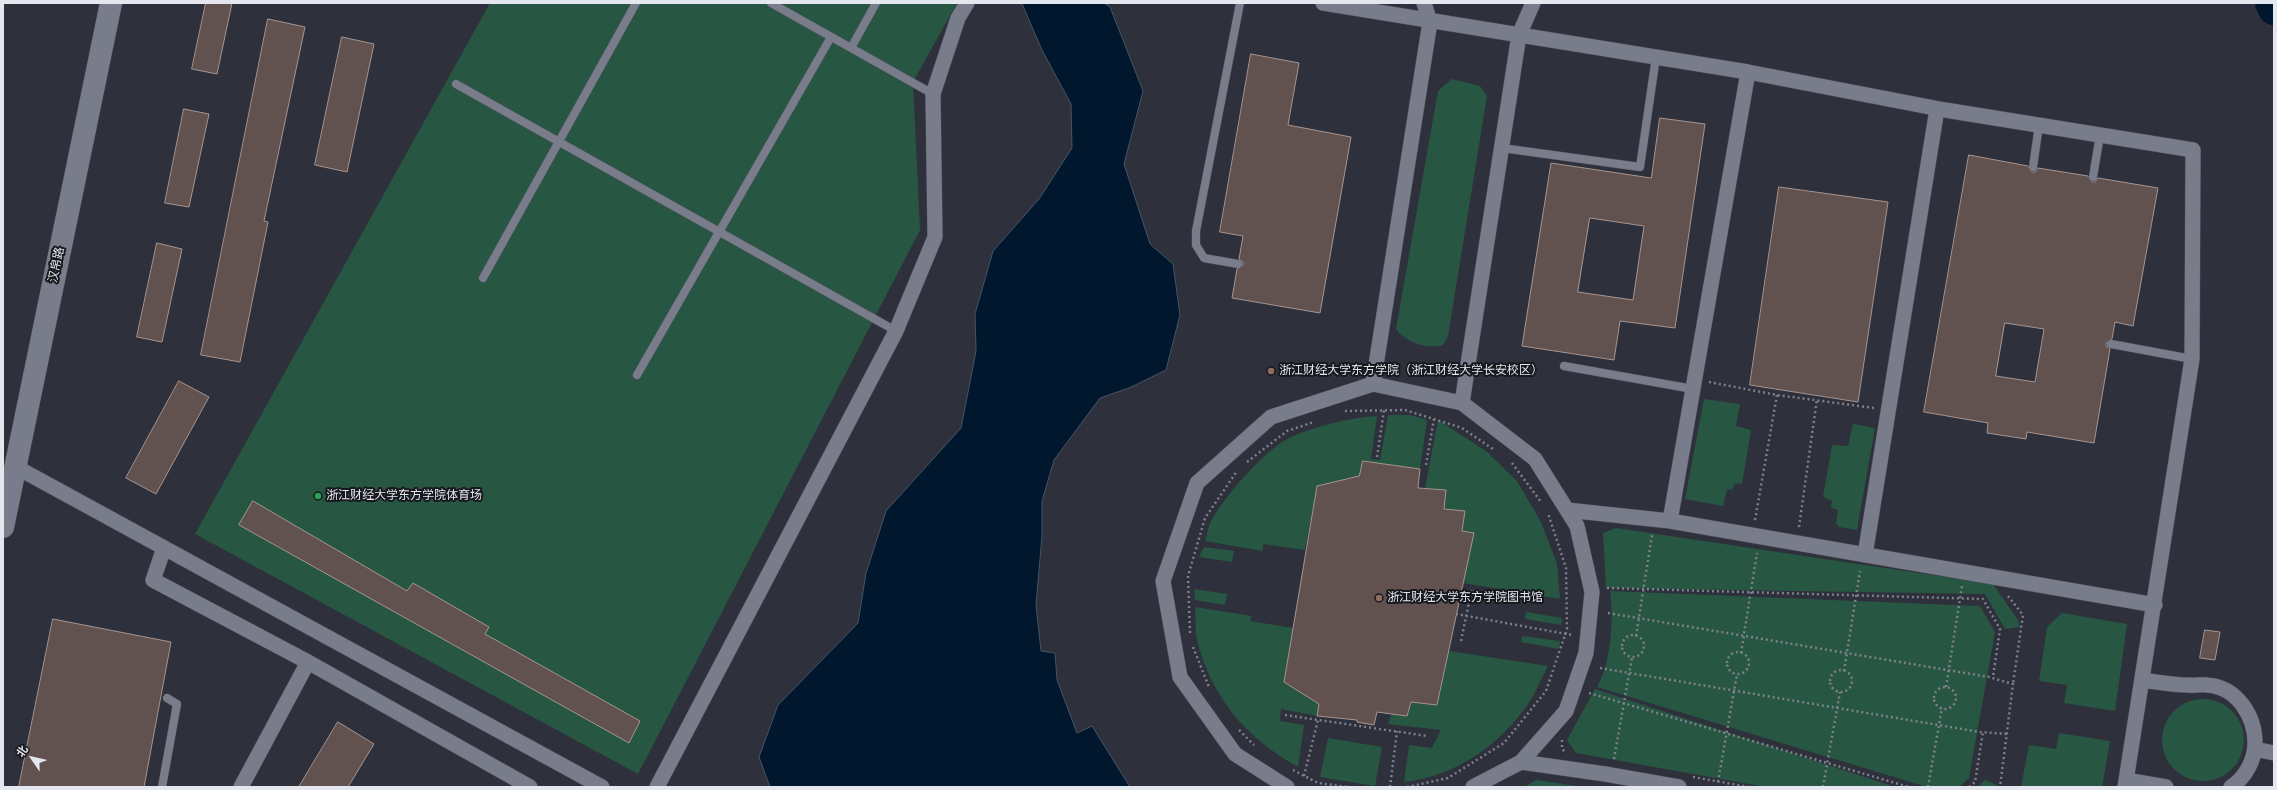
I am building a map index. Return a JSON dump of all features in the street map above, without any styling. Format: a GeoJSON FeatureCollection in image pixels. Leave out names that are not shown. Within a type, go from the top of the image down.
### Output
{"type":"FeatureCollection","features":[{"type":"Feature","properties":{"kind":"street","name":"汉帛路"},"geometry":{"type":"LineString","coordinates":[[3,527],[111,3]]}},
{"type":"Feature","properties":{"kind":"street"},"geometry":{"type":"LineString","coordinates":[[657,787],[896,331],[935,237],[933,94],[958,18],[967,3]]}},
{"type":"Feature","properties":{"kind":"street"},"geometry":{"type":"LineString","coordinates":[[1323,3],[1430,22],[1748,72],[1937,109],[2193,150],[2192,359],[2155,605],[2126,783],[2166,787]]}},
{"type":"Feature","properties":{"kind":"street"},"geometry":{"type":"LineString","coordinates":[[1373,384],[1430,22],[1424,3]]}},
{"type":"Feature","properties":{"kind":"street"},"geometry":{"type":"LineString","coordinates":[[1462,404],[1519,35],[1533,3]]}},
{"type":"Feature","properties":{"kind":"street"},"geometry":{"type":"LineString","coordinates":[[1670,521],[1699,385],[1748,72]]}},
{"type":"Feature","properties":{"kind":"street"},"geometry":{"type":"LineString","coordinates":[[1862,561],[1937,109]]}},
{"type":"Feature","properties":{"kind":"street"},"geometry":{"type":"LineString","coordinates":[[1287,787],[1236,754],[1180,677],[1163,581],[1197,483],[1271,417],[1373,384],[1462,404],[1535,459],[1577,526],[1592,592],[1586,653],[1566,711],[1521,762],[1473,787]]}},
{"type":"Feature","properties":{"kind":"street"},"geometry":{"type":"LineString","coordinates":[[16,467],[602,787]]}},
{"type":"Feature","properties":{"kind":"street"},"geometry":{"type":"LineString","coordinates":[[1567,510],[1670,521],[1796,543],[1862,561],[1964,572],[2155,605]]}},
{"type":"Feature","properties":{"kind":"street"},"geometry":{"type":"LineString","coordinates":[[164,548],[153,580],[308,662],[530,787]]}},
{"type":"Feature","properties":{"kind":"street"},"geometry":{"type":"LineString","coordinates":[[242,787],[308,662]]}},
{"type":"Feature","properties":{"kind":"street"},"geometry":{"type":"LineString","coordinates":[[2142,680],[2189,686],[2207,685],[2224,690],[2239,700],[2249,714],[2255,732],[2265,751],[2237,783],[2231,787]]}},
{"type":"Feature","properties":{"kind":"street"},"geometry":{"type":"LineString","coordinates":[[1521,762],[1605,774],[1683,782]]}},
{"type":"Feature","properties":{"kind":"lane"},"geometry":{"type":"LineString","coordinates":[[483,278],[636,3]]}},
{"type":"Feature","properties":{"kind":"lane"},"geometry":{"type":"LineString","coordinates":[[771,3],[933,94]]}},
{"type":"Feature","properties":{"kind":"lane"},"geometry":{"type":"LineString","coordinates":[[851,48],[876,3]]}},
{"type":"Feature","properties":{"kind":"lane"},"geometry":{"type":"LineString","coordinates":[[1238,264],[1204,258],[1196,245],[1196,231],[1240,3]]}},
{"type":"Feature","properties":{"kind":"lane"},"geometry":{"type":"LineString","coordinates":[[637,375],[831,37]]}},
{"type":"Feature","properties":{"kind":"lane"},"geometry":{"type":"LineString","coordinates":[[1502,148],[1640,167],[1656,57]]}},
{"type":"Feature","properties":{"kind":"lane"},"geometry":{"type":"LineString","coordinates":[[456,84],[896,331]]}},
{"type":"Feature","properties":{"kind":"lane"},"geometry":{"type":"LineString","coordinates":[[2033,167],[2039,125]]}},
{"type":"Feature","properties":{"kind":"lane"},"geometry":{"type":"LineString","coordinates":[[2093,177],[2100,135]]}},
{"type":"Feature","properties":{"kind":"lane"},"geometry":{"type":"LineString","coordinates":[[2111,344],[2192,359]]}},
{"type":"Feature","properties":{"kind":"lane"},"geometry":{"type":"LineString","coordinates":[[1564,366],[1699,385]]}},
{"type":"Feature","properties":{"kind":"lane"},"geometry":{"type":"LineString","coordinates":[[162,787],[177,704],[167,698]]}},
{"type":"Feature","properties":{"kind":"path"},"geometry":{"type":"LineString","coordinates":[[1699,385],[1817,399],[1888,410]]}},
{"type":"Feature","properties":{"kind":"path"},"geometry":{"type":"LineString","coordinates":[[1741,653],[1758,544],[1751,543],[1777,395]]}},
{"type":"Feature","properties":{"kind":"path"},"geometry":{"type":"LineString","coordinates":[[1796,543],[1817,399]]}},
{"type":"Feature","properties":{"kind":"path"},"geometry":{"type":"LineString","coordinates":[[1377,457],[1384,410]]}},
{"type":"Feature","properties":{"kind":"path"},"geometry":{"type":"LineString","coordinates":[[1344,411],[1404,410],[1462,428],[1499,454]]}},
{"type":"Feature","properties":{"kind":"path"},"geometry":{"type":"LineString","coordinates":[[1426,465],[1434,419]]}},
{"type":"Feature","properties":{"kind":"path"},"geometry":{"type":"LineString","coordinates":[[1245,464],[1287,431],[1316,421]]}},
{"type":"Feature","properties":{"kind":"path"},"geometry":{"type":"LineString","coordinates":[[1511,462],[1543,505]]}},
{"type":"Feature","properties":{"kind":"path"},"geometry":{"type":"LineString","coordinates":[[1190,635],[1188,576],[1192,562],[1205,518],[1239,468]]}},
{"type":"Feature","properties":{"kind":"path"},"geometry":{"type":"LineString","coordinates":[[1407,787],[1448,778],[1504,743],[1546,691],[1567,629],[1566,568],[1547,511]]}},
{"type":"Feature","properties":{"kind":"path"},"geometry":{"type":"LineString","coordinates":[[1636,636],[1653,528]]}},
{"type":"Feature","properties":{"kind":"path"},"geometry":{"type":"LineString","coordinates":[[1844,671],[1862,561]]}},
{"type":"Feature","properties":{"kind":"path"},"geometry":{"type":"LineString","coordinates":[[1946,687],[1964,572]]}},
{"type":"Feature","properties":{"kind":"path"},"geometry":{"type":"LineString","coordinates":[[1606,592],[1605,587],[1983,598],[2000,629],[1993,678]]}},
{"type":"Feature","properties":{"kind":"path"},"geometry":{"type":"LineString","coordinates":[[1461,641],[1472,588]]}},
{"type":"Feature","properties":{"kind":"path"},"geometry":{"type":"LineString","coordinates":[[2000,787],[2023,615],[2005,592]]}},
{"type":"Feature","properties":{"kind":"path"},"geometry":{"type":"LineString","coordinates":[[1607,606],[1607,620]]}},
{"type":"Feature","properties":{"kind":"path"},"geometry":{"type":"LineString","coordinates":[[1608,613],[1949,670],[1993,678],[2013,684]]}},
{"type":"Feature","properties":{"kind":"path"},"geometry":{"type":"LineString","coordinates":[[1456,614],[1565,633]]}},
{"type":"Feature","properties":{"kind":"path"},"geometry":{"type":"LineString","coordinates":[[1636,636],[1642,640],[1644,647],[1641,654],[1632,657],[1624,652],[1622,645],[1628,637],[1636,636]]}},
{"type":"Feature","properties":{"kind":"path"},"geometry":{"type":"LineString","coordinates":[[1191,642],[1210,690]]}},
{"type":"Feature","properties":{"kind":"path"},"geometry":{"type":"LineString","coordinates":[[1741,653],[1748,658],[1749,664],[1746,671],[1737,674],[1729,669],[1728,662],[1733,654],[1741,653]]}},
{"type":"Feature","properties":{"kind":"path"},"geometry":{"type":"LineString","coordinates":[[1613,764],[1632,657]]}},
{"type":"Feature","properties":{"kind":"path"},"geometry":{"type":"LineString","coordinates":[[1597,673],[1601,662]]}},
{"type":"Feature","properties":{"kind":"path"},"geometry":{"type":"LineString","coordinates":[[1600,668],[1939,725],[2007,734]]}},
{"type":"Feature","properties":{"kind":"path"},"geometry":{"type":"LineString","coordinates":[[1844,671],[1851,676],[1852,682],[1849,689],[1840,692],[1832,687],[1830,680],[1836,672],[1844,671]]}},
{"type":"Feature","properties":{"kind":"path"},"geometry":{"type":"LineString","coordinates":[[1718,782],[1737,674]]}},
{"type":"Feature","properties":{"kind":"path"},"geometry":{"type":"LineString","coordinates":[[1946,687],[1952,690],[1956,699],[1950,707],[1942,708],[1936,704],[1934,696],[1940,688],[1946,687]]}},
{"type":"Feature","properties":{"kind":"path"},"geometry":{"type":"LineString","coordinates":[[1586,697],[1591,689]]}},
{"type":"Feature","properties":{"kind":"path"},"geometry":{"type":"LineString","coordinates":[[1823,787],[1840,692]]}},
{"type":"Feature","properties":{"kind":"path"},"geometry":{"type":"LineString","coordinates":[[1589,693],[1910,787]]}},
{"type":"Feature","properties":{"kind":"path"},"geometry":{"type":"LineString","coordinates":[[1928,787],[1942,708]]}},
{"type":"Feature","properties":{"kind":"path"},"geometry":{"type":"LineString","coordinates":[[1284,715],[1428,736]]}},
{"type":"Feature","properties":{"kind":"path"},"geometry":{"type":"LineString","coordinates":[[1304,776],[1318,720]]}},
{"type":"Feature","properties":{"kind":"path"},"geometry":{"type":"LineString","coordinates":[[1235,725],[1255,747]]}},
{"type":"Feature","properties":{"kind":"path"},"geometry":{"type":"LineString","coordinates":[[1390,787],[1397,731]]}},
{"type":"Feature","properties":{"kind":"path"},"geometry":{"type":"LineString","coordinates":[[1969,787],[1975,782],[1983,732]]}},
{"type":"Feature","properties":{"kind":"path"},"geometry":{"type":"LineString","coordinates":[[1564,734],[1562,749],[1567,755]]}},
{"type":"Feature","properties":{"kind":"path"},"geometry":{"type":"LineString","coordinates":[[1292,769],[1318,783],[1348,787]]}},
{"type":"Feature","properties":{"kind":"path"},"geometry":{"type":"LineString","coordinates":[[1683,782],[1718,782],[1749,787]]}},
{"type":"Feature","properties":{"kind":"green space"},"geometry":{"type":"Polygon","coordinates":[[[490,3],[957,3],[913,82],[920,230],[638,774],[195,534],[490,3]]]}},
{"type":"Feature","properties":{"kind":"green space"},"geometry":{"type":"Polygon","coordinates":[[[1452,79],[1480,86],[1487,96],[1448,336],[1443,345],[1424,346],[1405,338],[1396,329],[1438,91],[1452,79]]]}},
{"type":"Feature","properties":{"kind":"green space"},"geometry":{"type":"Polygon","coordinates":[[[1704,399],[1740,404],[1736,426],[1751,430],[1742,484],[1735,483],[1732,490],[1727,489],[1723,506],[1685,499],[1704,399]]]}},
{"type":"Feature","properties":{"kind":"green space"},"geometry":{"type":"Polygon","coordinates":[[[1388,415],[1410,415],[1427,420],[1420,469],[1363,461],[1359,476],[1317,486],[1305,550],[1263,544],[1263,551],[1205,541],[1210,523],[1234,488],[1257,463],[1281,443],[1291,437],[1311,429],[1344,421],[1377,416],[1371,459],[1380,460],[1388,415]]]}},
{"type":"Feature","properties":{"kind":"green space"},"geometry":{"type":"Polygon","coordinates":[[[1438,420],[1486,451],[1517,481],[1541,522],[1557,564],[1560,599],[1463,583],[1473,533],[1462,531],[1465,511],[1444,509],[1445,491],[1425,488],[1438,420]]]}},
{"type":"Feature","properties":{"kind":"green space"},"geometry":{"type":"Polygon","coordinates":[[[1853,424],[1875,428],[1857,530],[1839,527],[1836,523],[1838,510],[1831,508],[1832,501],[1823,497],[1832,445],[1848,446],[1853,424]]]}},
{"type":"Feature","properties":{"kind":"green space"},"geometry":{"type":"Polygon","coordinates":[[[1616,528],[1993,584],[2018,620],[2020,627],[2005,629],[1985,594],[1606,588],[1603,533],[1616,528]]]}},
{"type":"Feature","properties":{"kind":"green space"},"geometry":{"type":"Polygon","coordinates":[[[1204,547],[1234,551],[1232,562],[1199,557],[1204,547]]]}},
{"type":"Feature","properties":{"kind":"green space"},"geometry":{"type":"Polygon","coordinates":[[[1194,589],[1227,594],[1225,605],[1195,600],[1194,589]]]}},
{"type":"Feature","properties":{"kind":"green space"},"geometry":{"type":"Polygon","coordinates":[[[1610,591],[1980,606],[1995,632],[1969,778],[1959,787],[1927,787],[1597,687],[1606,666],[1610,640],[1612,614],[1610,591]]]}},
{"type":"Feature","properties":{"kind":"green space"},"geometry":{"type":"Polygon","coordinates":[[[1195,607],[1252,616],[1250,621],[1293,628],[1284,682],[1319,704],[1317,716],[1281,709],[1280,721],[1304,725],[1298,767],[1280,756],[1247,730],[1222,698],[1203,661],[1197,640],[1195,607]]]}},
{"type":"Feature","properties":{"kind":"green space"},"geometry":{"type":"Polygon","coordinates":[[[1526,612],[1562,618],[1561,625],[1525,619],[1526,612]]]}},
{"type":"Feature","properties":{"kind":"green space"},"geometry":{"type":"Polygon","coordinates":[[[2062,613],[2127,624],[2115,711],[2064,703],[2067,685],[2039,681],[2047,627],[2062,613]]]}},
{"type":"Feature","properties":{"kind":"green space"},"geometry":{"type":"Polygon","coordinates":[[[1522,636],[1560,641],[1559,649],[1521,642],[1522,636]]]}},
{"type":"Feature","properties":{"kind":"green space"},"geometry":{"type":"Polygon","coordinates":[[[1449,651],[1548,666],[1530,701],[1519,717],[1491,744],[1476,756],[1459,766],[1423,779],[1404,782],[1409,745],[1432,748],[1441,730],[1388,724],[1392,713],[1407,716],[1411,702],[1437,705],[1449,651]]]}},
{"type":"Feature","properties":{"kind":"green space"},"geometry":{"type":"Polygon","coordinates":[[[1595,689],[1895,787],[1766,787],[1576,753],[1567,740],[1595,689]]]}},
{"type":"Feature","properties":{"kind":"green space"},"geometry":{"type":"Polygon","coordinates":[[[2203,699],[2219,702],[2232,711],[2241,724],[2244,740],[2241,756],[2232,769],[2219,778],[2203,781],[2187,778],[2174,769],[2165,756],[2162,740],[2165,724],[2174,711],[2187,702],[2203,699]]]}},
{"type":"Feature","properties":{"kind":"green space"},"geometry":{"type":"Polygon","coordinates":[[[2059,733],[2110,741],[2102,787],[2021,787],[2029,745],[2056,749],[2059,733]]]}},
{"type":"Feature","properties":{"kind":"green space"},"geometry":{"type":"Polygon","coordinates":[[[1328,738],[1382,747],[1375,786],[1320,777],[1328,738]]]}},
{"type":"Feature","properties":{"kind":"green space"},"geometry":{"type":"Polygon","coordinates":[[[1536,780],[1584,787],[1524,787],[1536,780]]]}},
{"type":"Feature","properties":{"kind":"green space"},"geometry":{"type":"Polygon","coordinates":[[[1985,780],[1999,786],[1977,787],[1985,780]]]}},
{"type":"Feature","properties":{"kind":"water"},"geometry":{"type":"Polygon","coordinates":[[[1022,3],[1104,3],[1110,7],[1143,91],[1124,164],[1150,244],[1173,264],[1180,315],[1166,370],[1129,388],[1100,398],[1054,460],[1042,501],[1042,536],[1036,605],[1041,651],[1055,653],[1057,680],[1077,733],[1092,726],[1130,787],[770,787],[759,757],[778,705],[858,623],[866,573],[886,511],[961,428],[976,351],[975,314],[993,251],[1039,199],[1072,148],[1071,104],[1042,50],[1022,3]]]}},
{"type":"Feature","properties":{"kind":"building"},"geometry":{"type":"Polygon","coordinates":[[[206,3],[232,3],[217,74],[192,69],[206,3]]]}},
{"type":"Feature","properties":{"kind":"building"},"geometry":{"type":"Polygon","coordinates":[[[268,19],[305,27],[264,221],[268,222],[240,362],[201,355],[268,19]]]}},
{"type":"Feature","properties":{"kind":"building"},"geometry":{"type":"Polygon","coordinates":[[[342,37],[374,44],[347,172],[315,165],[342,37]]]}},
{"type":"Feature","properties":{"kind":"building"},"geometry":{"type":"Polygon","coordinates":[[[1251,54],[1299,63],[1288,125],[1351,137],[1320,313],[1232,298],[1237,269],[1243,265],[1243,262],[1239,259],[1243,236],[1220,232],[1251,54]]]}},
{"type":"Feature","properties":{"kind":"building"},"geometry":{"type":"Polygon","coordinates":[[[184,109],[209,114],[189,207],[165,203],[184,109]]]}},
{"type":"Feature","properties":{"kind":"building"},"geometry":{"type":"Polygon","coordinates":[[[1660,118],[1705,124],[1675,328],[1620,321],[1614,360],[1522,346],[1551,163],[1651,178],[1660,118]],[[1590,218],[1578,292],[1633,300],[1644,226],[1590,218]]]}},
{"type":"Feature","properties":{"kind":"building"},"geometry":{"type":"Polygon","coordinates":[[[1969,155],[2028,166],[2032,172],[2035,172],[2038,168],[2088,176],[2092,182],[2095,182],[2098,178],[2158,188],[2133,326],[2115,322],[2112,339],[2106,343],[2106,346],[2110,349],[2094,443],[2027,432],[2026,439],[1987,433],[1988,423],[1924,412],[1969,155]],[[2005,323],[1996,376],[2035,382],[2044,329],[2005,323]]]}},
{"type":"Feature","properties":{"kind":"building"},"geometry":{"type":"Polygon","coordinates":[[[1779,187],[1888,202],[1858,402],[1750,385],[1779,187]]]}},
{"type":"Feature","properties":{"kind":"building"},"geometry":{"type":"Polygon","coordinates":[[[157,243],[182,249],[162,342],[137,337],[157,243]]]}},
{"type":"Feature","properties":{"kind":"building"},"geometry":{"type":"Polygon","coordinates":[[[179,381],[209,397],[156,494],[126,478],[179,381]]]}},
{"type":"Feature","properties":{"kind":"building","name":"浙江财经大学东方学院图书馆"},"geometry":{"type":"Polygon","coordinates":[[[1363,461],[1420,469],[1418,488],[1446,490],[1444,509],[1465,511],[1462,531],[1474,533],[1437,705],[1411,702],[1407,716],[1377,712],[1374,725],[1357,722],[1357,720],[1317,716],[1319,704],[1284,682],[1317,486],[1359,476],[1363,461]]]}},
{"type":"Feature","properties":{"kind":"building"},"geometry":{"type":"Polygon","coordinates":[[[253,501],[407,591],[413,583],[489,627],[485,634],[640,721],[629,743],[239,525],[253,501]]]}},
{"type":"Feature","properties":{"kind":"building"},"geometry":{"type":"Polygon","coordinates":[[[53,619],[171,642],[144,787],[19,787],[53,619]]]}},
{"type":"Feature","properties":{"kind":"building"},"geometry":{"type":"Polygon","coordinates":[[[2205,630],[2220,632],[2215,660],[2200,658],[2205,630]]]}},
{"type":"Feature","properties":{"kind":"building"},"geometry":{"type":"Polygon","coordinates":[[[338,722],[374,744],[348,787],[299,787],[338,722]]]}},
{"type":"Feature","properties":{"kind":"waterway"},"geometry":{"type":"LineString","coordinates":[[2271,3],[2274,9]]}},
{"type":"Feature","properties":{"kind":"place","name":"浙江财经大学东方学院（浙江财经大学长安校区）"},"geometry":{"type":"Point","coordinates":[1271,371]}},
{"type":"Feature","properties":{"kind":"place","name":"浙江财经大学东方学院体育场"},"geometry":{"type":"Point","coordinates":[318,496]}},
{"type":"Feature","properties":{"kind":"place","name":"浙江财经大学东方学院图书馆"},"geometry":{"type":"Point","coordinates":[1379,598]}}]}
